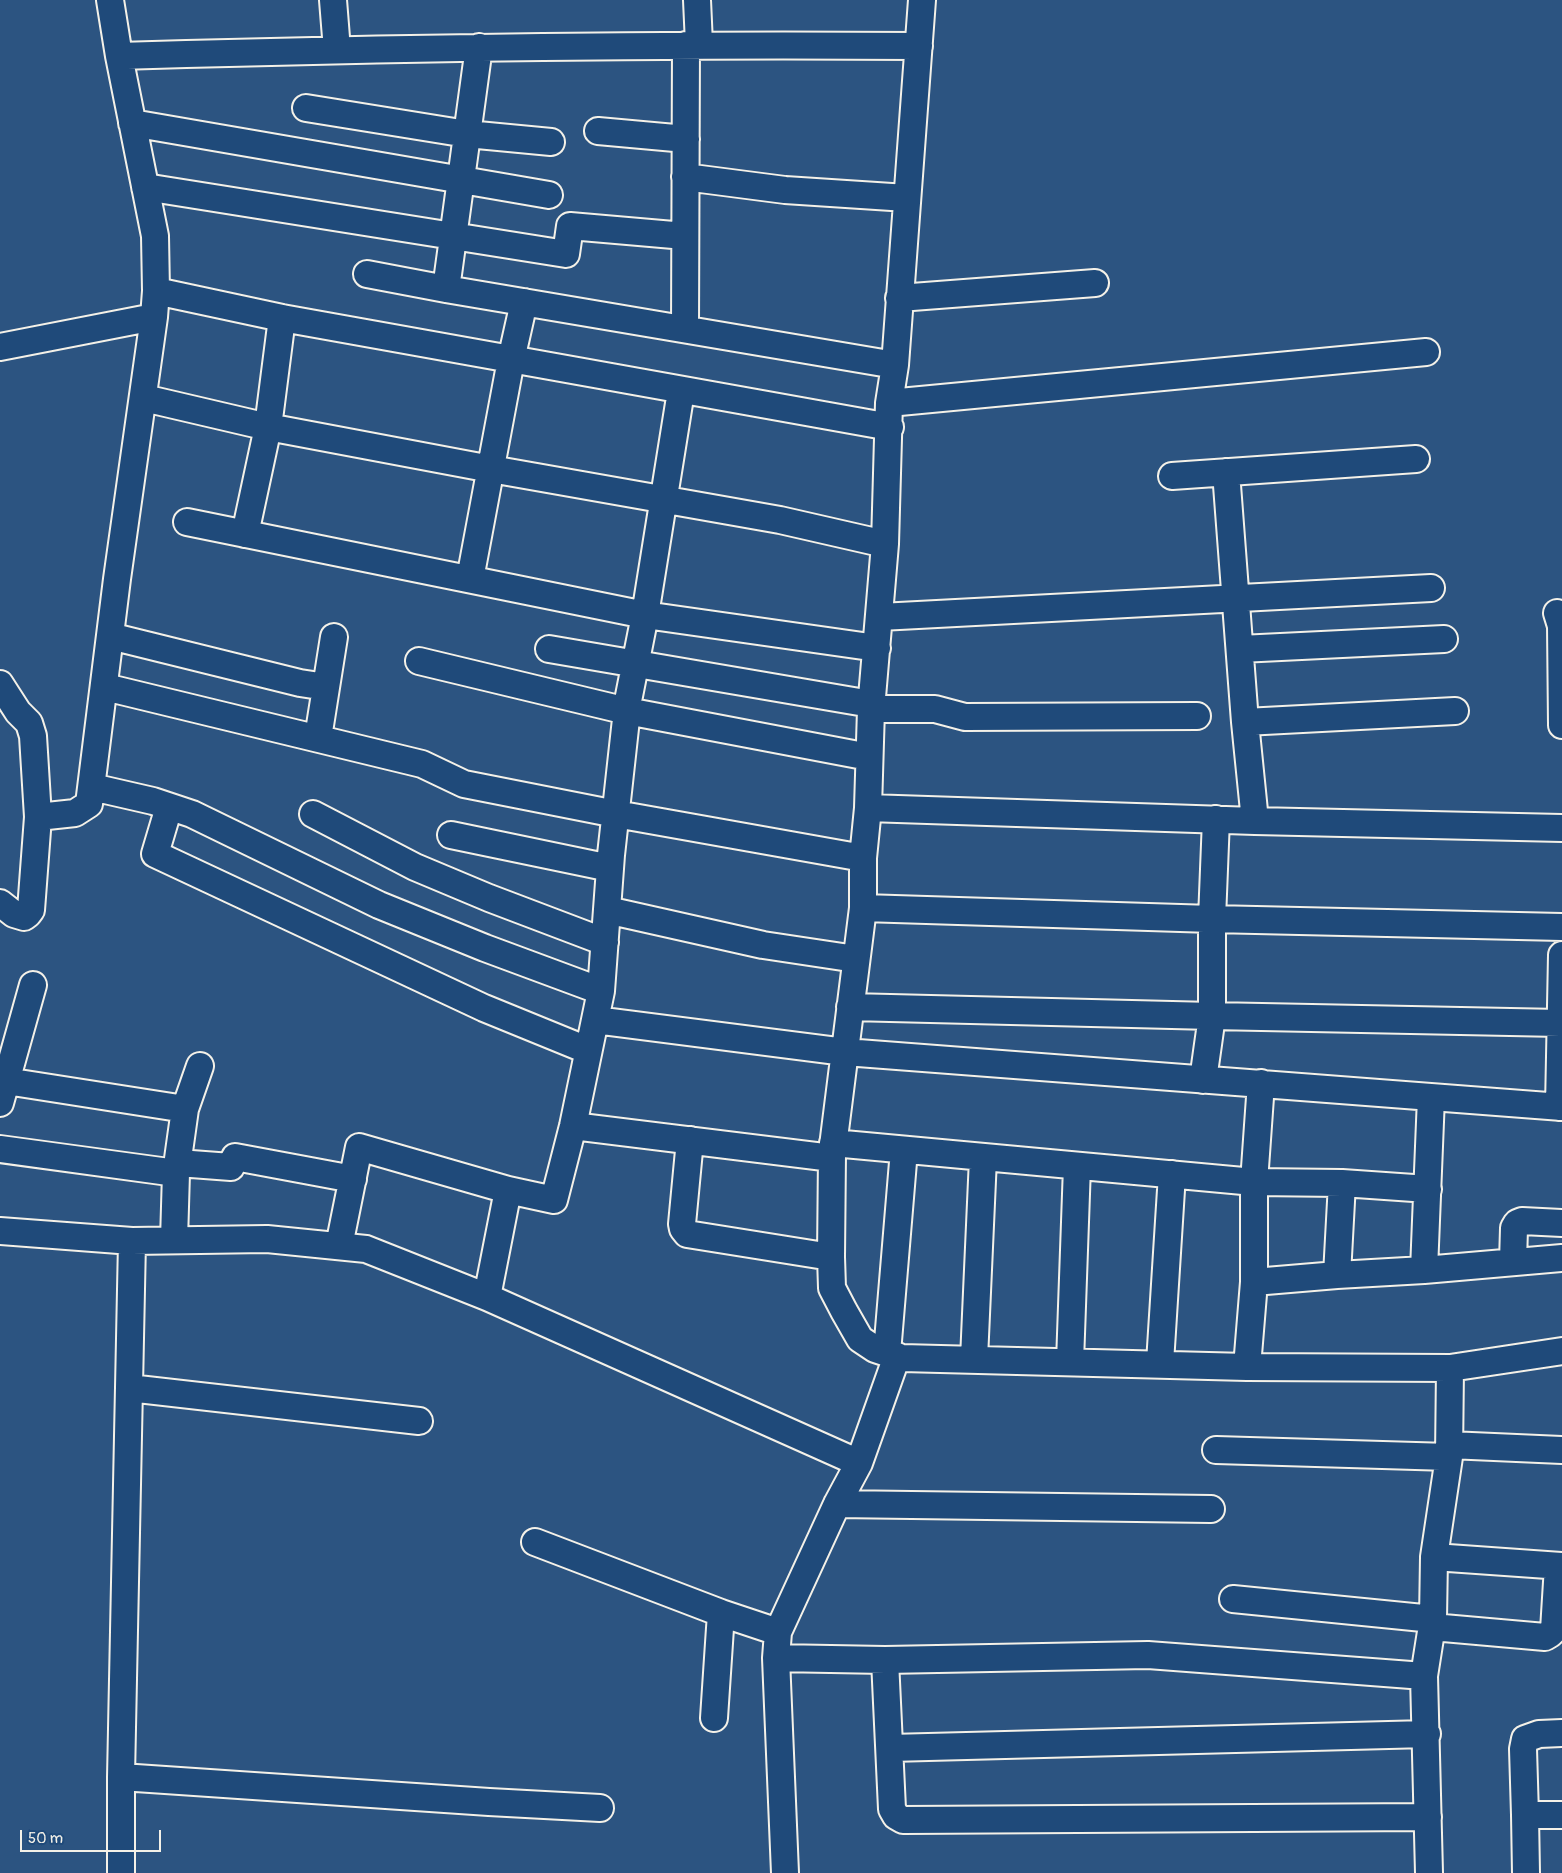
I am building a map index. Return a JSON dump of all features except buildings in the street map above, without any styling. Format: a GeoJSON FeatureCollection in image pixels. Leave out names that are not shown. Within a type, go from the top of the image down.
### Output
{"type":"FeatureCollection","features":[{"type":"Feature","properties":{"kind":"street"},"geometry":{"type":"LineString","coordinates":[[38,817],[75,813],[89,804],[154,317],[156,291],[155,236],[119,56],[110,0]]}},
{"type":"Feature","properties":{"kind":"street"},"geometry":{"type":"LineString","coordinates":[[333,0],[337,50]]}},
{"type":"Feature","properties":{"kind":"street"},"geometry":{"type":"LineString","coordinates":[[685,329],[686,139],[697,0]]}},
{"type":"Feature","properties":{"kind":"street"},"geometry":{"type":"LineString","coordinates":[[922,0],[895,365],[889,415],[885,544],[871,706],[868,808],[863,858],[863,908],[832,1151],[832,1288],[860,1338],[875,1349],[902,1358],[1160,1363],[1247,1367],[1450,1368],[1562,1351]]}},
{"type":"Feature","properties":{"kind":"street"},"geometry":{"type":"LineString","coordinates":[[119,56],[479,47],[692,45],[919,46]]}},
{"type":"Feature","properties":{"kind":"street"},"geometry":{"type":"LineString","coordinates":[[446,289],[479,47]]}},
{"type":"Feature","properties":{"kind":"street"},"geometry":{"type":"LineString","coordinates":[[306,108],[467,134],[551,142]]}},
{"type":"Feature","properties":{"kind":"street"},"geometry":{"type":"LineString","coordinates":[[132,123],[549,195]]}},
{"type":"Feature","properties":{"kind":"street"},"geometry":{"type":"LineString","coordinates":[[598,131],[686,139]]}},
{"type":"Feature","properties":{"kind":"street"},"geometry":{"type":"LineString","coordinates":[[685,177],[785,190],[907,198]]}},
{"type":"Feature","properties":{"kind":"street"},"geometry":{"type":"LineString","coordinates":[[145,186],[566,254],[570,226],[685,236]]}},
{"type":"Feature","properties":{"kind":"street"},"geometry":{"type":"LineString","coordinates":[[367,274],[895,365]]}},
{"type":"Feature","properties":{"kind":"street"},"geometry":{"type":"LineString","coordinates":[[899,298],[1095,283]]}},
{"type":"Feature","properties":{"kind":"street"},"geometry":{"type":"LineString","coordinates":[[156,291],[282,318],[681,391],[889,415],[1426,352]]}},
{"type":"Feature","properties":{"kind":"street"},"geometry":{"type":"LineString","coordinates":[[470,579],[510,360],[524,302]]}},
{"type":"Feature","properties":{"kind":"street"},"geometry":{"type":"LineString","coordinates":[[0,347],[154,317]]}},
{"type":"Feature","properties":{"kind":"street"},"geometry":{"type":"LineString","coordinates":[[245,534],[268,427],[282,318]]}},
{"type":"Feature","properties":{"kind":"street"},"geometry":{"type":"LineString","coordinates":[[340,1246],[360,1147],[508,1190],[554,1200],[573,1126],[601,991],[610,868],[627,711],[645,616],[681,391]]}},
{"type":"Feature","properties":{"kind":"street"},"geometry":{"type":"LineString","coordinates":[[144,398],[268,427],[491,469],[664,498],[780,520],[885,544]]}},
{"type":"Feature","properties":{"kind":"street"},"geometry":{"type":"LineString","coordinates":[[1172,476],[1416,458]]}},
{"type":"Feature","properties":{"kind":"street"},"geometry":{"type":"LineString","coordinates":[[1226,472],[1245,722],[1255,821]]}},
{"type":"Feature","properties":{"kind":"street"},"geometry":{"type":"LineString","coordinates":[[187,522],[645,616],[877,648]]}},
{"type":"Feature","properties":{"kind":"street"},"geometry":{"type":"LineString","coordinates":[[880,617],[1431,588]]}},
{"type":"Feature","properties":{"kind":"street"},"geometry":{"type":"LineString","coordinates":[[1560,622],[1562,725]]}},
{"type":"Feature","properties":{"kind":"street"},"geometry":{"type":"LineString","coordinates":[[110,636],[300,682],[326,686]]}},
{"type":"Feature","properties":{"kind":"street"},"geometry":{"type":"LineString","coordinates":[[318,738],[334,638]]}},
{"type":"Feature","properties":{"kind":"street"},"geometry":{"type":"LineString","coordinates":[[1240,649],[1444,639]]}},
{"type":"Feature","properties":{"kind":"street"},"geometry":{"type":"LineString","coordinates":[[549,649],[871,706],[935,709],[966,717],[1197,716]]}},
{"type":"Feature","properties":{"kind":"street"},"geometry":{"type":"LineString","coordinates":[[419,661],[627,711],[869,757]]}},
{"type":"Feature","properties":{"kind":"street"},"geometry":{"type":"LineString","coordinates":[[0,684],[18,712],[29,722],[34,736],[38,817],[31,910],[24,917],[14,914],[0,903]]}},
{"type":"Feature","properties":{"kind":"street"},"geometry":{"type":"LineString","coordinates":[[104,687],[422,764],[464,784],[616,814],[863,858]]}},
{"type":"Feature","properties":{"kind":"street"},"geometry":{"type":"LineString","coordinates":[[1245,722],[1455,711]]}},
{"type":"Feature","properties":{"kind":"street"},"geometry":{"type":"LineString","coordinates":[[0,720],[29,722]]}},
{"type":"Feature","properties":{"kind":"street"},"geometry":{"type":"LineString","coordinates":[[92,787],[169,806],[192,814],[378,905],[485,948],[601,991]]}},
{"type":"Feature","properties":{"kind":"street"},"geometry":{"type":"LineString","coordinates":[[169,806],[155,854],[475,1004],[588,1050]]}},
{"type":"Feature","properties":{"kind":"street"},"geometry":{"type":"LineString","coordinates":[[868,808],[1255,821],[1562,828]]}},
{"type":"Feature","properties":{"kind":"street"},"geometry":{"type":"LineString","coordinates":[[313,814],[415,867],[489,898],[604,942]]}},
{"type":"Feature","properties":{"kind":"street"},"geometry":{"type":"LineString","coordinates":[[1204,1080],[1212,1016],[1212,919],[1216,819]]}},
{"type":"Feature","properties":{"kind":"street"},"geometry":{"type":"LineString","coordinates":[[451,836],[610,868]]}},
{"type":"Feature","properties":{"kind":"street"},"geometry":{"type":"LineString","coordinates":[[863,908],[1212,919],[1562,927]]}},
{"type":"Feature","properties":{"kind":"street"},"geometry":{"type":"LineString","coordinates":[[607,910],[763,945],[856,959]]}},
{"type":"Feature","properties":{"kind":"street"},"geometry":{"type":"LineString","coordinates":[[595,1020],[845,1052],[1560,1107],[1562,956]]}},
{"type":"Feature","properties":{"kind":"street"},"geometry":{"type":"LineString","coordinates":[[34,985],[11,1024],[3,1092],[185,1108]]}},
{"type":"Feature","properties":{"kind":"street"},"geometry":{"type":"LineString","coordinates":[[850,1007],[1212,1016],[1561,1031]]}},
{"type":"Feature","properties":{"kind":"street"},"geometry":{"type":"LineString","coordinates":[[174,1240],[177,1168],[185,1108],[200,1066]]}},
{"type":"Feature","properties":{"kind":"street"},"geometry":{"type":"LineString","coordinates":[[1247,1367],[1254,1282],[1254,1182],[1261,1083]]}},
{"type":"Feature","properties":{"kind":"street"},"geometry":{"type":"LineString","coordinates":[[1424,1270],[1432,1097]]}},
{"type":"Feature","properties":{"kind":"street"},"geometry":{"type":"LineString","coordinates":[[573,1126],[690,1140],[832,1151],[904,1150],[1254,1182],[1342,1183],[1428,1190]]}},
{"type":"Feature","properties":{"kind":"street"},"geometry":{"type":"LineString","coordinates":[[690,1140],[682,1224],[683,1230],[687,1234],[831,1257]]}},
{"type":"Feature","properties":{"kind":"street"},"geometry":{"type":"LineString","coordinates":[[0,1149],[177,1168],[231,1167],[235,1157],[353,1179]]}},
{"type":"Feature","properties":{"kind":"street"},"geometry":{"type":"LineString","coordinates":[[785,1873],[776,1658],[778,1632],[837,1504],[859,1463],[892,1355],[904,1150]]}},
{"type":"Feature","properties":{"kind":"street"},"geometry":{"type":"LineString","coordinates":[[974,1359],[983,1158]]}},
{"type":"Feature","properties":{"kind":"street"},"geometry":{"type":"LineString","coordinates":[[1070,1362],[1077,1166]]}},
{"type":"Feature","properties":{"kind":"street"},"geometry":{"type":"LineString","coordinates":[[1160,1363],[1172,1174]]}},
{"type":"Feature","properties":{"kind":"street"},"geometry":{"type":"LineString","coordinates":[[1337,1275],[1342,1183]]}},
{"type":"Feature","properties":{"kind":"street"},"geometry":{"type":"LineString","coordinates":[[487,1297],[508,1190]]}},
{"type":"Feature","properties":{"kind":"street"},"geometry":{"type":"LineString","coordinates":[[1514,1262],[1514,1228],[1517,1223],[1522,1221],[1562,1223]]}},
{"type":"Feature","properties":{"kind":"street"},"geometry":{"type":"LineString","coordinates":[[0,1230],[132,1241],[267,1239],[366,1249],[487,1297],[859,1463]]}},
{"type":"Feature","properties":{"kind":"street"},"geometry":{"type":"LineString","coordinates":[[122,1873],[121,1777],[132,1241]]}},
{"type":"Feature","properties":{"kind":"street"},"geometry":{"type":"LineString","coordinates":[[1254,1282],[1562,1258]]}},
{"type":"Feature","properties":{"kind":"street"},"geometry":{"type":"LineString","coordinates":[[1429,1873],[1427,1734],[1424,1676],[1432,1623],[1434,1557],[1449,1451],[1450,1368]]}},
{"type":"Feature","properties":{"kind":"street"},"geometry":{"type":"LineString","coordinates":[[129,1388],[419,1421]]}},
{"type":"Feature","properties":{"kind":"street"},"geometry":{"type":"LineString","coordinates":[[1216,1450],[1562,1450]]}},
{"type":"Feature","properties":{"kind":"street"},"geometry":{"type":"LineString","coordinates":[[837,1504],[1211,1509]]}},
{"type":"Feature","properties":{"kind":"street"},"geometry":{"type":"LineString","coordinates":[[535,1542],[721,1613],[778,1632]]}},
{"type":"Feature","properties":{"kind":"street"},"geometry":{"type":"LineString","coordinates":[[1233,1599],[1545,1637],[1554,1630],[1560,1566],[1434,1557]]}},
{"type":"Feature","properties":{"kind":"street"},"geometry":{"type":"LineString","coordinates":[[714,1718],[721,1613]]}},
{"type":"Feature","properties":{"kind":"street"},"geometry":{"type":"LineString","coordinates":[[776,1658],[885,1660],[1148,1654],[1424,1676]]}},
{"type":"Feature","properties":{"kind":"street"},"geometry":{"type":"LineString","coordinates":[[885,1660],[892,1809],[896,1816],[904,1820],[1428,1817]]}},
{"type":"Feature","properties":{"kind":"street"},"geometry":{"type":"LineString","coordinates":[[1526,1873],[1523,1749],[1525,1739],[1539,1734],[1562,1733]]}},
{"type":"Feature","properties":{"kind":"street"},"geometry":{"type":"LineString","coordinates":[[890,1748],[1427,1734]]}},
{"type":"Feature","properties":{"kind":"street"},"geometry":{"type":"LineString","coordinates":[[121,1777],[479,1802],[600,1808]]}},
{"type":"Feature","properties":{"kind":"street"},"geometry":{"type":"LineString","coordinates":[[1525,1815],[1562,1815]]}}]}
